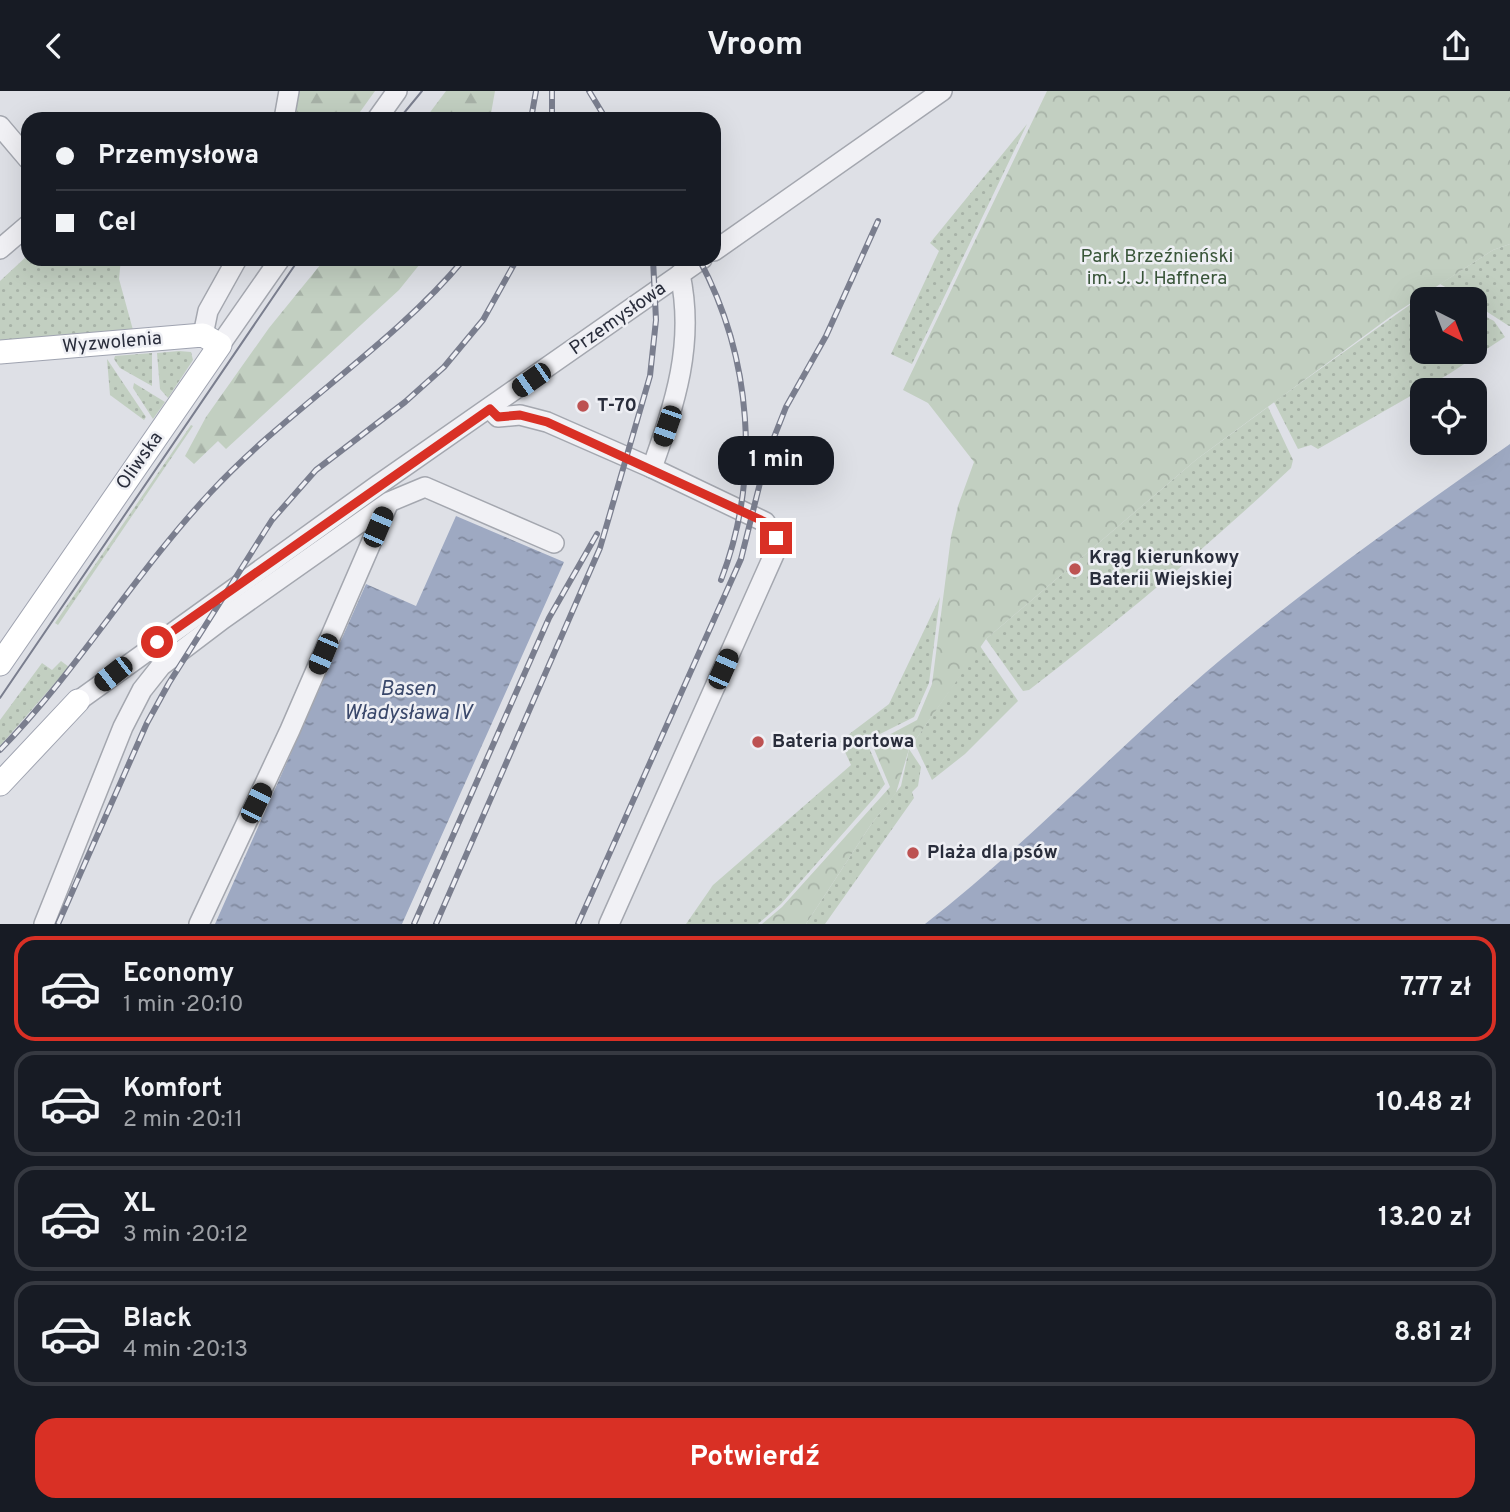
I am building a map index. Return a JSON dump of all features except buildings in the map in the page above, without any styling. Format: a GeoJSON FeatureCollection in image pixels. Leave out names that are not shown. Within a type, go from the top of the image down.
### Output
{"type":"FeatureCollection","features":[{"type":"Feature","properties":{"kind":"main road","name":"Wyzwolenia"},"geometry":{"type":"LineString","coordinates":[[0,352],[212,340]]}},
{"type":"Feature","properties":{"kind":"main road","name":"Oliwska"},"geometry":{"type":"LineString","coordinates":[[0,664],[212,340]]}},
{"type":"Feature","properties":{"kind":"main road","name":"Przemysłowa"},"geometry":{"type":"LineString","coordinates":[[0,784],[78,701]]}},
{"type":"Feature","properties":{"kind":"street"},"geometry":{"type":"LineString","coordinates":[[285,112],[289,91]]}},
{"type":"Feature","properties":{"kind":"street"},"geometry":{"type":"LineString","coordinates":[[382,112],[397,91]]}},
{"type":"Feature","properties":{"kind":"street"},"geometry":{"type":"LineString","coordinates":[[721,246],[942,91]]}},
{"type":"Feature","properties":{"kind":"street"},"geometry":{"type":"LineString","coordinates":[[0,126],[21,151]]}},
{"type":"Feature","properties":{"kind":"street"},"geometry":{"type":"LineString","coordinates":[[0,249],[21,231]]}},
{"type":"Feature","properties":{"kind":"street"},"geometry":{"type":"LineString","coordinates":[[212,340],[208,311],[233,266]]}},
{"type":"Feature","properties":{"kind":"street","name":"Oliwska"},"geometry":{"type":"LineString","coordinates":[[212,340],[274,266]]}},
{"type":"Feature","properties":{"kind":"street","name":"Przemysłowa"},"geometry":{"type":"LineString","coordinates":[[78,701],[379,485],[692,266]]}},
{"type":"Feature","properties":{"kind":"street"},"geometry":{"type":"LineString","coordinates":[[652,468],[675,405],[685,348],[687,307],[680,274]]}},
{"type":"Feature","properties":{"kind":"street"},"geometry":{"type":"LineString","coordinates":[[490,409],[498,417],[520,415],[547,422],[652,468],[765,522],[776,538],[776,549],[609,924]]}},
{"type":"Feature","properties":{"kind":"street"},"geometry":{"type":"LineString","coordinates":[[379,485],[389,502]]}},
{"type":"Feature","properties":{"kind":"street"},"geometry":{"type":"LineString","coordinates":[[44,924],[123,727],[142,690],[155,674],[223,618],[389,502],[425,487],[554,543]]}},
{"type":"Feature","properties":{"kind":"street"},"geometry":{"type":"LineString","coordinates":[[199,924],[290,730],[389,502]]}},
{"type":"Feature","properties":{"kind":"green space"},"geometry":{"type":"Polygon","coordinates":[[[298,91],[375,91],[360,112],[294,112],[298,91]]]}},
{"type":"Feature","properties":{"kind":"green space"},"geometry":{"type":"Polygon","coordinates":[[[446,91],[495,91],[491,112],[430,112],[446,91]]]}},
{"type":"Feature","properties":{"kind":"green space","name":"Park Brzeźnieński im. J. J. Haffnera"},"geometry":{"type":"Polygon","coordinates":[[[1047,91],[1510,91],[1510,244],[1493,250],[1436,287],[1410,287],[1410,304],[1197,459],[986,639],[909,749],[896,793],[872,823],[806,924],[762,924],[782,907],[890,787],[872,744],[917,720],[932,684],[951,537],[958,506],[974,462],[928,403],[903,390],[1047,91]]]}},
{"type":"Feature","properties":{"kind":"green space"},"geometry":{"type":"Polygon","coordinates":[[[1027,124],[912,364],[891,354],[939,251],[930,243],[1027,124]]]}},
{"type":"Feature","properties":{"kind":"green space"},"geometry":{"type":"Polygon","coordinates":[[[1510,244],[1510,326],[1488,312],[1488,287],[1445,287],[1440,284],[1493,250],[1510,244]]]}},
{"type":"Feature","properties":{"kind":"green space"},"geometry":{"type":"Polygon","coordinates":[[[21,262],[21,266],[120,266],[119,279],[133,330],[0,342],[0,281],[21,262]]]}},
{"type":"Feature","properties":{"kind":"green space"},"geometry":{"type":"Polygon","coordinates":[[[319,266],[418,266],[399,290],[226,449],[218,441],[194,464],[185,456],[206,417],[269,328],[319,266]]]}},
{"type":"Feature","properties":{"kind":"green space"},"geometry":{"type":"Polygon","coordinates":[[[1410,305],[1410,364],[1464,364],[1442,378],[1410,378],[1410,396],[1318,449],[1311,445],[1298,449],[1274,402],[1410,305]]]}},
{"type":"Feature","properties":{"kind":"green space"},"geometry":{"type":"Polygon","coordinates":[[[1488,318],[1494,321],[1505,337],[1488,348],[1488,318]]]}},
{"type":"Feature","properties":{"kind":"green space"},"geometry":{"type":"Polygon","coordinates":[[[191,352],[193,360],[168,398],[160,389],[157,353],[191,352]]]}},
{"type":"Feature","properties":{"kind":"green space"},"geometry":{"type":"Polygon","coordinates":[[[152,353],[152,386],[120,368],[114,359],[115,356],[152,353]]]}},
{"type":"Feature","properties":{"kind":"green space"},"geometry":{"type":"Polygon","coordinates":[[[107,359],[146,417],[144,420],[110,395],[107,359]]]}},
{"type":"Feature","properties":{"kind":"green space"},"geometry":{"type":"Polygon","coordinates":[[[134,383],[165,402],[153,419],[133,388],[134,383]]]}},
{"type":"Feature","properties":{"kind":"green space"},"geometry":{"type":"Polygon","coordinates":[[[1268,407],[1293,460],[1291,468],[1195,555],[1029,690],[1023,691],[986,639],[1197,459],[1268,407]]]}},
{"type":"Feature","properties":{"kind":"green space"},"geometry":{"type":"Polygon","coordinates":[[[191,425],[193,426],[58,625],[55,623],[191,425]]]}},
{"type":"Feature","properties":{"kind":"green space"},"geometry":{"type":"Polygon","coordinates":[[[940,597],[929,683],[914,717],[866,741],[885,784],[875,797],[781,904],[758,924],[686,924],[713,885],[851,765],[840,741],[889,704],[940,597]]]}},
{"type":"Feature","properties":{"kind":"green space"},"geometry":{"type":"Polygon","coordinates":[[[980,646],[1018,701],[965,754],[932,780],[914,742],[980,646]]]}},
{"type":"Feature","properties":{"kind":"green space"},"geometry":{"type":"Polygon","coordinates":[[[61,661],[69,667],[0,746],[0,720],[42,663],[52,670],[61,661]]]}},
{"type":"Feature","properties":{"kind":"green space"},"geometry":{"type":"Polygon","coordinates":[[[909,749],[921,767],[918,786],[912,792],[914,798],[825,924],[806,924],[872,823],[901,786],[909,749]]]}},
{"type":"Feature","properties":{"kind":"water"},"geometry":{"type":"Polygon","coordinates":[[[1510,444],[1510,924],[925,924],[997,864],[1170,704],[1242,642],[1355,555],[1510,444]]]}},
{"type":"Feature","properties":{"kind":"water","name":"Basen Władysława IV"},"geometry":{"type":"Polygon","coordinates":[[[456,516],[564,562],[402,924],[215,924],[366,584],[416,606],[456,516]]]}},
{"type":"Feature","properties":{"kind":"tram line"},"geometry":{"type":"LineString","coordinates":[[405,112],[422,91]]}},
{"type":"Feature","properties":{"kind":"tram line"},"geometry":{"type":"LineString","coordinates":[[0,698],[294,266]]}},
{"type":"Feature","properties":{"kind":"railway"},"geometry":{"type":"LineString","coordinates":[[532,112],[536,91]]}},
{"type":"Feature","properties":{"kind":"railway"},"geometry":{"type":"LineString","coordinates":[[552,91],[552,112]]}},
{"type":"Feature","properties":{"kind":"railway"},"geometry":{"type":"LineString","coordinates":[[589,91],[602,112]]}},
{"type":"Feature","properties":{"kind":"railway"},"geometry":{"type":"LineString","coordinates":[[578,924],[741,559],[767,455],[786,407],[826,336],[878,221]]}},
{"type":"Feature","properties":{"kind":"railway"},"geometry":{"type":"LineString","coordinates":[[0,750],[55,687],[157,555],[211,492],[273,433],[405,320],[458,266]]}},
{"type":"Feature","properties":{"kind":"railway"},"geometry":{"type":"LineString","coordinates":[[58,924],[147,723],[169,683],[272,520],[316,470],[405,402],[444,367],[483,320],[513,266]]}},
{"type":"Feature","properties":{"kind":"railway"},"geometry":{"type":"LineString","coordinates":[[436,924],[600,548],[650,376],[656,320],[653,266]]}},
{"type":"Feature","properties":{"kind":"railway"},"geometry":{"type":"LineString","coordinates":[[702,266],[717,297],[730,336],[740,377],[745,418],[746,459],[742,500],[734,540],[721,580]]}},
{"type":"Feature","properties":{"kind":"railway"},"geometry":{"type":"LineString","coordinates":[[414,924],[549,618],[597,534]]}},
{"type":"Feature","properties":{"kind":"place","name":"T-70"},"geometry":{"type":"Point","coordinates":[583,406]}},
{"type":"Feature","properties":{"kind":"place","name":"Krąg kierunkowy Baterii Wiejskiej"},"geometry":{"type":"Point","coordinates":[1075,569]}},
{"type":"Feature","properties":{"kind":"place","name":"Bateria portowa"},"geometry":{"type":"Point","coordinates":[758,742]}},
{"type":"Feature","properties":{"kind":"place","name":"Plaża dla psów"},"geometry":{"type":"Point","coordinates":[913,853]}},
{"type":"Feature","properties":{"kind":"route"},"geometry":{"type":"LineString","coordinates":[[157,642],[490,409],[498,417],[520,415],[547,422],[652,468],[765,522],[776,538]]}}]}
